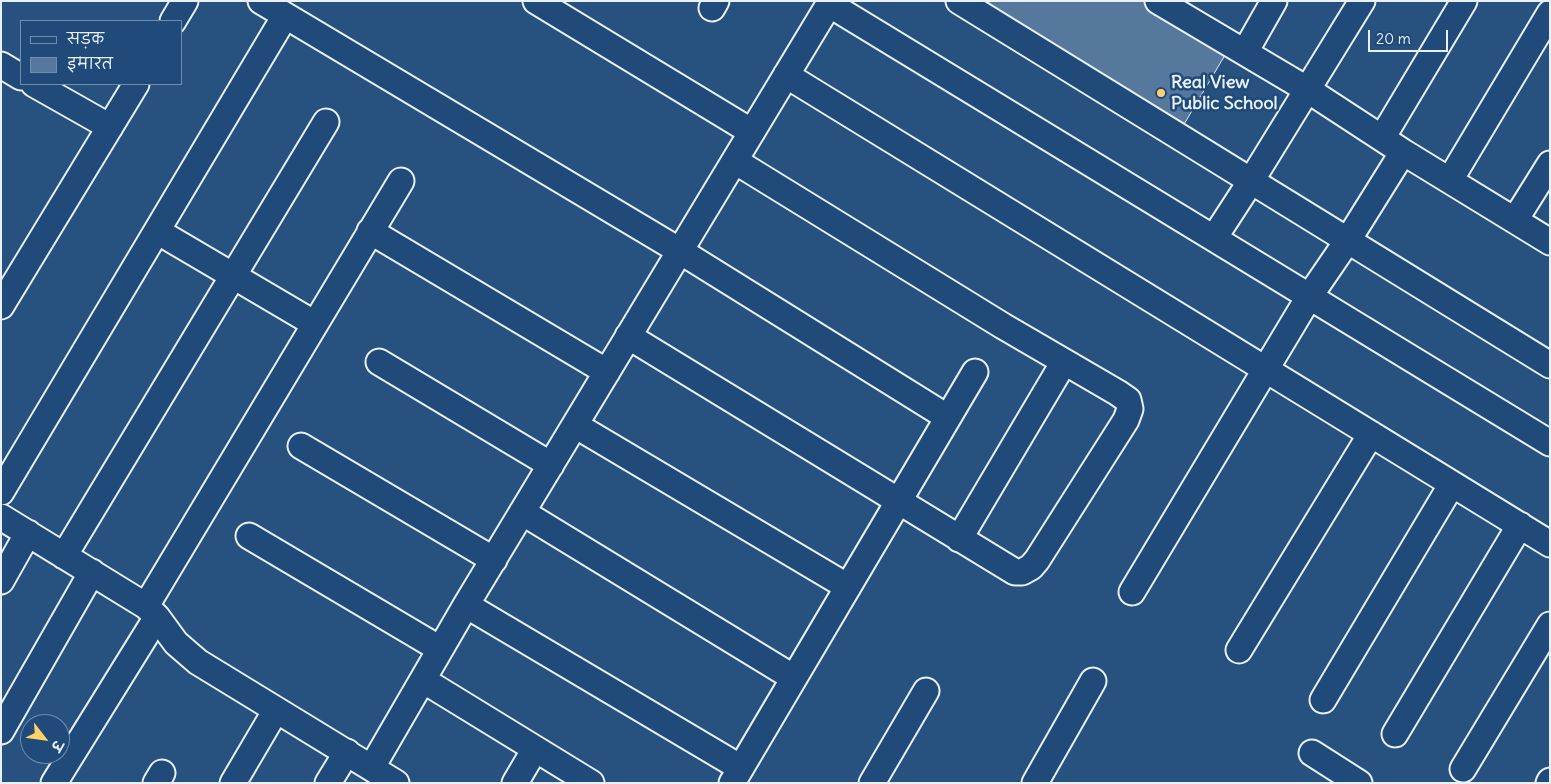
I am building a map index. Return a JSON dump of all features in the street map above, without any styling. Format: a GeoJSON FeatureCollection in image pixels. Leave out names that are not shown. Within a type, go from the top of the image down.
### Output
{"type":"FeatureCollection","features":[{"type":"Feature","properties":{"kind":"street"},"geometry":{"type":"LineString","coordinates":[[174,20],[185,1]]}},
{"type":"Feature","properties":{"kind":"street"},"geometry":{"type":"LineString","coordinates":[[260,1],[680,251],[947,417]]}},
{"type":"Feature","properties":{"kind":"street"},"geometry":{"type":"LineString","coordinates":[[536,1],[752,132]]}},
{"type":"Feature","properties":{"kind":"street"},"geometry":{"type":"LineString","coordinates":[[959,1],[1550,366]]}},
{"type":"Feature","properties":{"kind":"street"},"geometry":{"type":"LineString","coordinates":[[1158,1],[1308,90],[1403,152],[1550,242]]}},
{"type":"Feature","properties":{"kind":"street"},"geometry":{"type":"LineString","coordinates":[[1245,52],[1274,1]]}},
{"type":"Feature","properties":{"kind":"street"},"geometry":{"type":"LineString","coordinates":[[1214,238],[1362,1]]}},
{"type":"Feature","properties":{"kind":"street"},"geometry":{"type":"LineString","coordinates":[[1382,138],[1464,1]]}},
{"type":"Feature","properties":{"kind":"street"},"geometry":{"type":"LineString","coordinates":[[372,768],[466,605],[830,3],[1550,443]]}},
{"type":"Feature","properties":{"kind":"street"},"geometry":{"type":"LineString","coordinates":[[1450,180],[1550,13]]}},
{"type":"Feature","properties":{"kind":"street"},"geometry":{"type":"LineString","coordinates":[[1,492],[285,16]]}},
{"type":"Feature","properties":{"kind":"street"},"geometry":{"type":"LineString","coordinates":[[1,65],[20,76]]}},
{"type":"Feature","properties":{"kind":"street"},"geometry":{"type":"LineString","coordinates":[[786,75],[1550,544]]}},
{"type":"Feature","properties":{"kind":"street"},"geometry":{"type":"LineString","coordinates":[[36,85],[110,127]]}},
{"type":"Feature","properties":{"kind":"street"},"geometry":{"type":"LineString","coordinates":[[1,306],[135,85]]}},
{"type":"Feature","properties":{"kind":"street"},"geometry":{"type":"LineString","coordinates":[[64,556],[326,122]]}},
{"type":"Feature","properties":{"kind":"street"},"geometry":{"type":"LineString","coordinates":[[1132,592],[1309,297],[1348,240],[1403,152]]}},
{"type":"Feature","properties":{"kind":"street"},"geometry":{"type":"LineString","coordinates":[[628,336],[1015,572],[1022,572],[1031,568],[1126,420],[1130,409],[1128,400],[1118,393],[1003,326],[735,161]]}},
{"type":"Feature","properties":{"kind":"street"},"geometry":{"type":"LineString","coordinates":[[1515,220],[1550,164]]}},
{"type":"Feature","properties":{"kind":"street"},"geometry":{"type":"LineString","coordinates":[[54,783],[315,324],[401,181]]}},
{"type":"Feature","properties":{"kind":"street"},"geometry":{"type":"LineString","coordinates":[[157,231],[315,324]]}},
{"type":"Feature","properties":{"kind":"street"},"geometry":{"type":"LineString","coordinates":[[370,232],[607,372]]}},
{"type":"Feature","properties":{"kind":"street"},"geometry":{"type":"LineString","coordinates":[[379,362],[551,465]]}},
{"type":"Feature","properties":{"kind":"street"},"geometry":{"type":"LineString","coordinates":[[959,539],[1064,362]]}},
{"type":"Feature","properties":{"kind":"street"},"geometry":{"type":"LineString","coordinates":[[466,605],[736,775],[975,372]]}},
{"type":"Feature","properties":{"kind":"street"},"geometry":{"type":"LineString","coordinates":[[575,425],[848,588]]}},
{"type":"Feature","properties":{"kind":"street"},"geometry":{"type":"LineString","coordinates":[[1238,650],[1371,434]]}},
{"type":"Feature","properties":{"kind":"street"},"geometry":{"type":"LineString","coordinates":[[301,446],[494,560]]}},
{"type":"Feature","properties":{"kind":"street"},"geometry":{"type":"LineString","coordinates":[[1323,700],[1452,484]]}},
{"type":"Feature","properties":{"kind":"street"},"geometry":{"type":"LineString","coordinates":[[522,512],[794,678]]}},
{"type":"Feature","properties":{"kind":"street"},"geometry":{"type":"LineString","coordinates":[[1,517],[152,611],[176,643],[198,662],[396,783]]}},
{"type":"Feature","properties":{"kind":"street"},"geometry":{"type":"LineString","coordinates":[[1395,734],[1520,526]]}},
{"type":"Feature","properties":{"kind":"street"},"geometry":{"type":"LineString","coordinates":[[1,581],[28,533]]}},
{"type":"Feature","properties":{"kind":"street"},"geometry":{"type":"LineString","coordinates":[[249,536],[440,649]]}},
{"type":"Feature","properties":{"kind":"street"},"geometry":{"type":"LineString","coordinates":[[1,731],[92,572]]}},
{"type":"Feature","properties":{"kind":"street"},"geometry":{"type":"LineString","coordinates":[[1463,768],[1550,625]]}},
{"type":"Feature","properties":{"kind":"street"},"geometry":{"type":"LineString","coordinates":[[423,680],[591,783]]}},
{"type":"Feature","properties":{"kind":"street"},"geometry":{"type":"LineString","coordinates":[[1035,783],[1093,681]]}},
{"type":"Feature","properties":{"kind":"street"},"geometry":{"type":"LineString","coordinates":[[872,783],[926,691]]}},
{"type":"Feature","properties":{"kind":"street"},"geometry":{"type":"LineString","coordinates":[[232,783],[276,710]]}},
{"type":"Feature","properties":{"kind":"street"},"geometry":{"type":"LineString","coordinates":[[515,783],[535,749]]}},
{"type":"Feature","properties":{"kind":"street"},"geometry":{"type":"LineString","coordinates":[[328,783],[346,752]]}},
{"type":"Feature","properties":{"kind":"street"},"geometry":{"type":"LineString","coordinates":[[1312,753],[1359,783]]}},
{"type":"Feature","properties":{"kind":"building","name":"Real View Public School"},"geometry":{"type":"Polygon","coordinates":[[[968,1],[1144,1],[1228,50],[1180,131],[968,1]]]}},
{"type":"Feature","properties":{"kind":"place","name":"Real View Public School"},"geometry":{"type":"Point","coordinates":[1161,93]}}]}
